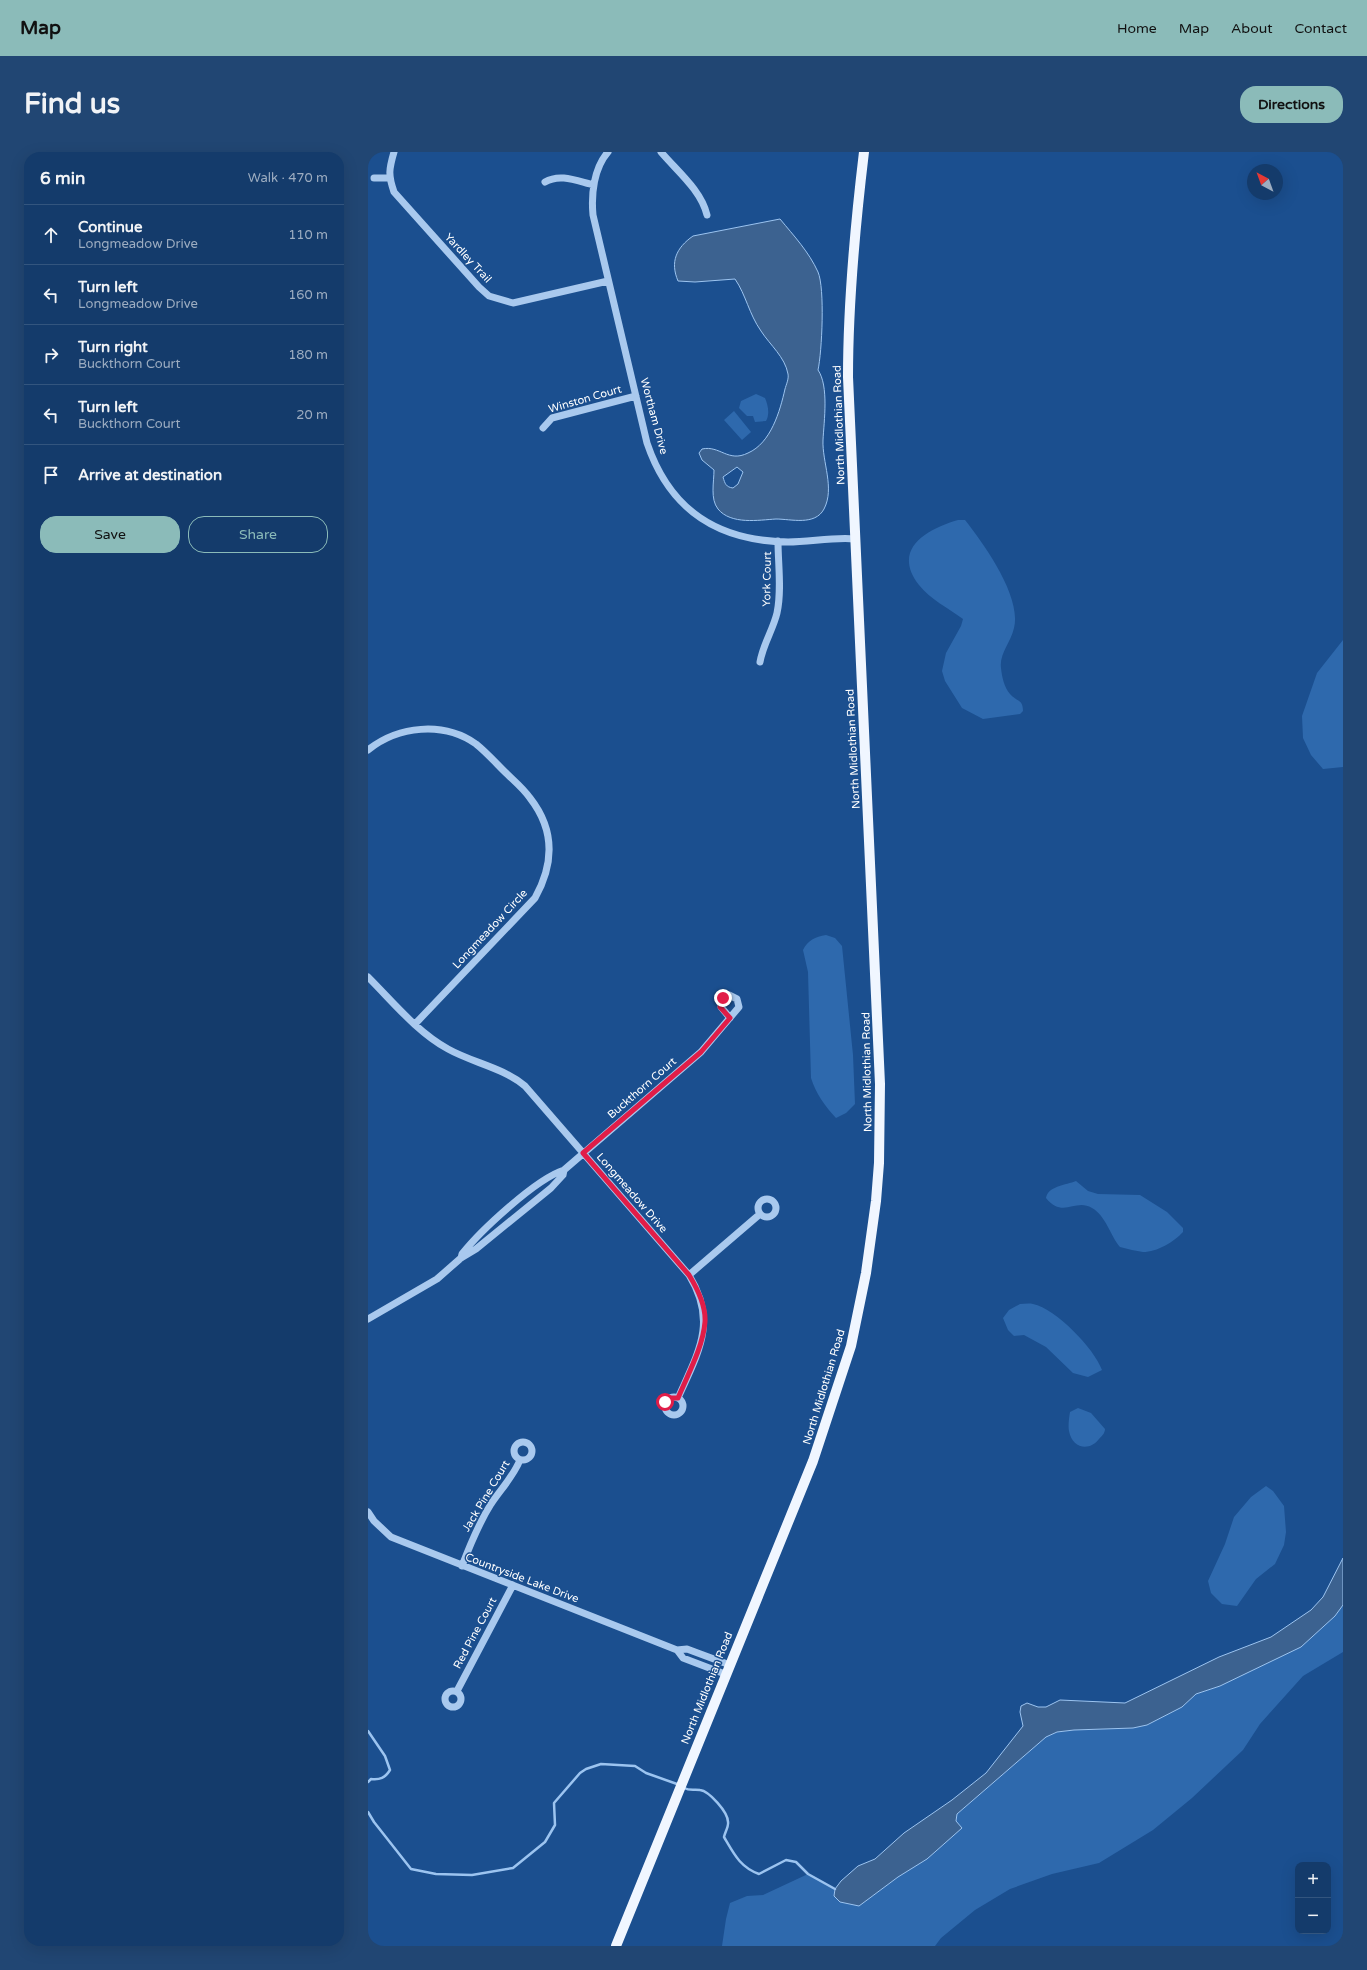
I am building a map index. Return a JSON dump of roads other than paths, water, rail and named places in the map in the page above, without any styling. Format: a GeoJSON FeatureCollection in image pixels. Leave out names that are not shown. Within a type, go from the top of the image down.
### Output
{"type":"FeatureCollection","features":[{"type":"Feature","properties":{"kind":"main road","name":"North Midlothian Road"},"geometry":{"type":"LineString","coordinates":[[616,1946],[813,1461],[851,1346],[866,1274],[876,1201],[881,1124],[878,1012],[855,539],[848,328],[854,232],[864,152]]}},
{"type":"Feature","properties":{"kind":"street"},"geometry":{"type":"LineString","coordinates":[[374,178],[389,178],[394,152]]}},
{"type":"Feature","properties":{"kind":"street","name":"Wortham Drive"},"geometry":{"type":"LineString","coordinates":[[608,152],[600,165],[594,185],[592,203],[593,215],[652,457],[662,477],[686,507],[703,520],[726,532],[754,540],[778,541],[855,539]]}},
{"type":"Feature","properties":{"kind":"street"},"geometry":{"type":"LineString","coordinates":[[661,152],[704,203],[706,215]]}},
{"type":"Feature","properties":{"kind":"street"},"geometry":{"type":"LineString","coordinates":[[545,182],[552,177],[559,177],[594,185]]}},
{"type":"Feature","properties":{"kind":"street","name":"Yardley Trail"},"geometry":{"type":"LineString","coordinates":[[389,178],[394,192],[404,204],[490,296],[513,303],[608,281]]}},
{"type":"Feature","properties":{"kind":"street","name":"Winston Court"},"geometry":{"type":"LineString","coordinates":[[543,428],[552,418],[636,396]]}},
{"type":"Feature","properties":{"kind":"street","name":"York Court"},"geometry":{"type":"LineString","coordinates":[[760,662],[762,651],[774,626],[778,610],[778,541]]}},
{"type":"Feature","properties":{"kind":"street","name":"Longmeadow Circle"},"geometry":{"type":"LineString","coordinates":[[368,750],[385,738],[417,729],[446,731],[468,740],[489,756],[529,796],[541,815],[549,843],[549,866],[544,883],[535,898],[416,1024]]}},
{"type":"Feature","properties":{"kind":"street"},"geometry":{"type":"LineString","coordinates":[[368,977],[416,1024]]}},
{"type":"Feature","properties":{"kind":"street","name":"Buckthorn Court"},"geometry":{"type":"LineString","coordinates":[[368,1319],[437,1279],[461,1258],[476,1249],[552,1188],[564,1170],[701,1052],[730,1018]]}},
{"type":"Feature","properties":{"kind":"street","name":"Longmeadow Drive"},"geometry":{"type":"LineString","coordinates":[[416,1024],[425,1033],[448,1050],[496,1068],[516,1079],[525,1086],[689,1275],[700,1298],[705,1321],[692,1364],[678,1398]]}},
{"type":"Feature","properties":{"kind":"street","name":"Buckthorn Court"},"geometry":{"type":"LineString","coordinates":[[461,1258],[462,1254],[479,1234],[535,1186],[557,1172],[564,1170]]}},
{"type":"Feature","properties":{"kind":"street"},"geometry":{"type":"LineString","coordinates":[[689,1275],[760,1214]]}},
{"type":"Feature","properties":{"kind":"street","name":"Jack Pine Court"},"geometry":{"type":"LineString","coordinates":[[462,1566],[491,1505],[516,1471],[520,1460]]}},
{"type":"Feature","properties":{"kind":"street","name":"Countryside Lake Drive"},"geometry":{"type":"LineString","coordinates":[[368,1512],[374,1521],[391,1537],[677,1650],[687,1649],[730,1665]]}},
{"type":"Feature","properties":{"kind":"street","name":"Red Pine Court"},"geometry":{"type":"LineString","coordinates":[[457,1691],[513,1586]]}},
{"type":"Feature","properties":{"kind":"street","name":"Countryside Lake Drive"},"geometry":{"type":"LineString","coordinates":[[677,1650],[683,1658],[726,1674]]}},
{"type":"Feature","properties":{"kind":"waterway"},"geometry":{"type":"LineString","coordinates":[[368,1731],[385,1756],[390,1770],[382,1778],[371,1779],[368,1782]]}},
{"type":"Feature","properties":{"kind":"waterway"},"geometry":{"type":"LineString","coordinates":[[368,1812],[374,1822],[411,1869],[436,1874],[472,1875],[513,1868],[545,1842],[555,1825],[554,1803],[580,1773],[586,1769],[601,1764],[635,1766],[646,1773],[677,1784]]}},
{"type":"Feature","properties":{"kind":"waterway"},"geometry":{"type":"LineString","coordinates":[[684,1788],[704,1791],[722,1808],[728,1824],[724,1837],[738,1859],[747,1868],[759,1874],[786,1860],[796,1862],[808,1874],[835,1889]]}}]}
